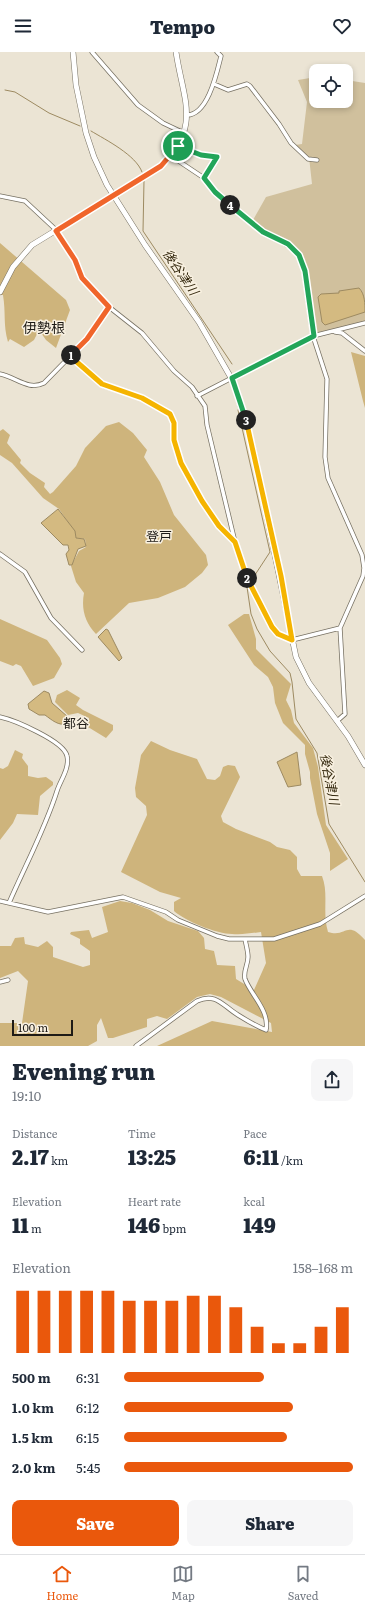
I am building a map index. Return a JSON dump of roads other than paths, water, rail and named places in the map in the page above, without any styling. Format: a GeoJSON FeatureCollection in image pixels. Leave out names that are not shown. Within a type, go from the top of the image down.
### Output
{"type":"FeatureCollection","features":[{"type":"Feature","properties":{"kind":"street"},"geometry":{"type":"LineString","coordinates":[[73,52],[76,86],[86,133],[94,157],[113,196],[199,322],[232,378],[241,402],[253,449],[281,576],[296,657],[309,684],[337,721],[365,765]]}},
{"type":"Feature","properties":{"kind":"street"},"geometry":{"type":"LineString","coordinates":[[92,52],[138,105],[163,123],[184,133]]}},
{"type":"Feature","properties":{"kind":"street"},"geometry":{"type":"LineString","coordinates":[[0,292],[13,267],[32,245],[161,166],[172,156],[184,133],[188,115],[176,52]]}},
{"type":"Feature","properties":{"kind":"street"},"geometry":{"type":"LineString","coordinates":[[188,115],[195,114],[199,111],[214,84],[221,56],[217,52]]}},
{"type":"Feature","properties":{"kind":"street"},"geometry":{"type":"LineString","coordinates":[[214,84],[228,90],[248,84],[279,124],[290,144],[308,159],[317,160]]}},
{"type":"Feature","properties":{"kind":"street"},"geometry":{"type":"LineString","coordinates":[[178,146],[201,155],[217,157],[204,178]]}},
{"type":"Feature","properties":{"kind":"street"},"geometry":{"type":"LineString","coordinates":[[172,156],[204,178],[215,192],[253,225],[288,244],[299,255],[305,271],[314,336],[327,379],[324,457],[328,478],[364,563],[363,576],[340,628],[345,714],[337,721]]}},
{"type":"Feature","properties":{"kind":"street"},"geometry":{"type":"LineString","coordinates":[[0,196],[25,201],[56,231],[75,260],[82,278],[109,307],[142,333],[174,371],[192,387],[207,413],[207,425],[235,542],[244,572],[272,627],[278,634],[292,640],[340,628]]}},
{"type":"Feature","properties":{"kind":"street"},"geometry":{"type":"LineString","coordinates":[[0,374],[29,385],[39,386],[50,378],[87,339],[109,307]]}},
{"type":"Feature","properties":{"kind":"street"},"geometry":{"type":"LineString","coordinates":[[197,396],[314,336],[335,332],[365,323]]}},
{"type":"Feature","properties":{"kind":"street"},"geometry":{"type":"LineString","coordinates":[[335,332],[342,333],[365,351]]}},
{"type":"Feature","properties":{"kind":"street"},"geometry":{"type":"LineString","coordinates":[[70,356],[102,384],[142,398],[170,414],[174,423],[174,440],[181,463],[202,501],[219,526],[235,542]]}},
{"type":"Feature","properties":{"kind":"street"},"geometry":{"type":"LineString","coordinates":[[0,554],[25,572],[51,618],[82,650]]}},
{"type":"Feature","properties":{"kind":"street"},"geometry":{"type":"LineString","coordinates":[[0,717],[45,737],[61,748],[68,757],[63,778],[55,800],[9,903]]}},
{"type":"Feature","properties":{"kind":"street"},"geometry":{"type":"LineString","coordinates":[[0,902],[48,912],[123,897],[166,912],[178,920],[216,936],[229,939],[274,939],[320,924],[365,896]]}},
{"type":"Feature","properties":{"kind":"street"},"geometry":{"type":"LineString","coordinates":[[136,1046],[197,1001],[207,998],[219,1000],[237,1015],[266,1030],[267,1025],[265,1017],[256,995],[245,978],[248,957],[245,939]]}},
{"type":"Feature","properties":{"kind":"street"},"geometry":{"type":"LineString","coordinates":[[0,982],[8,980]]}},
{"type":"Feature","properties":{"kind":"waterway","name":"後谷津川"},"geometry":{"type":"LineString","coordinates":[[5,90],[15,92],[49,113],[80,126]]}},
{"type":"Feature","properties":{"kind":"waterway","name":"後谷津川"},"geometry":{"type":"LineString","coordinates":[[91,131],[127,154],[134,160],[142,172]]}},
{"type":"Feature","properties":{"kind":"waterway","name":"後谷津川"},"geometry":{"type":"LineString","coordinates":[[144,181],[143,231],[232,364]]}},
{"type":"Feature","properties":{"kind":"waterway","name":"後谷津川"},"geometry":{"type":"LineString","coordinates":[[238,410],[270,552],[251,581]]}},
{"type":"Feature","properties":{"kind":"waterway","name":"後谷津川"},"geometry":{"type":"LineString","coordinates":[[249,584],[247,587],[251,614],[257,629],[270,651],[290,673],[296,719],[317,753],[329,824],[365,882]]}},
{"type":"Feature","properties":{"kind":"district","name":"伊勢根"},"geometry":{"type":"Point","coordinates":[44,328]}},
{"type":"Feature","properties":{"kind":"district","name":"登戸"},"geometry":{"type":"Point","coordinates":[159,536]}},
{"type":"Feature","properties":{"kind":"district","name":"都谷"},"geometry":{"type":"Point","coordinates":[76,723]}}]}
